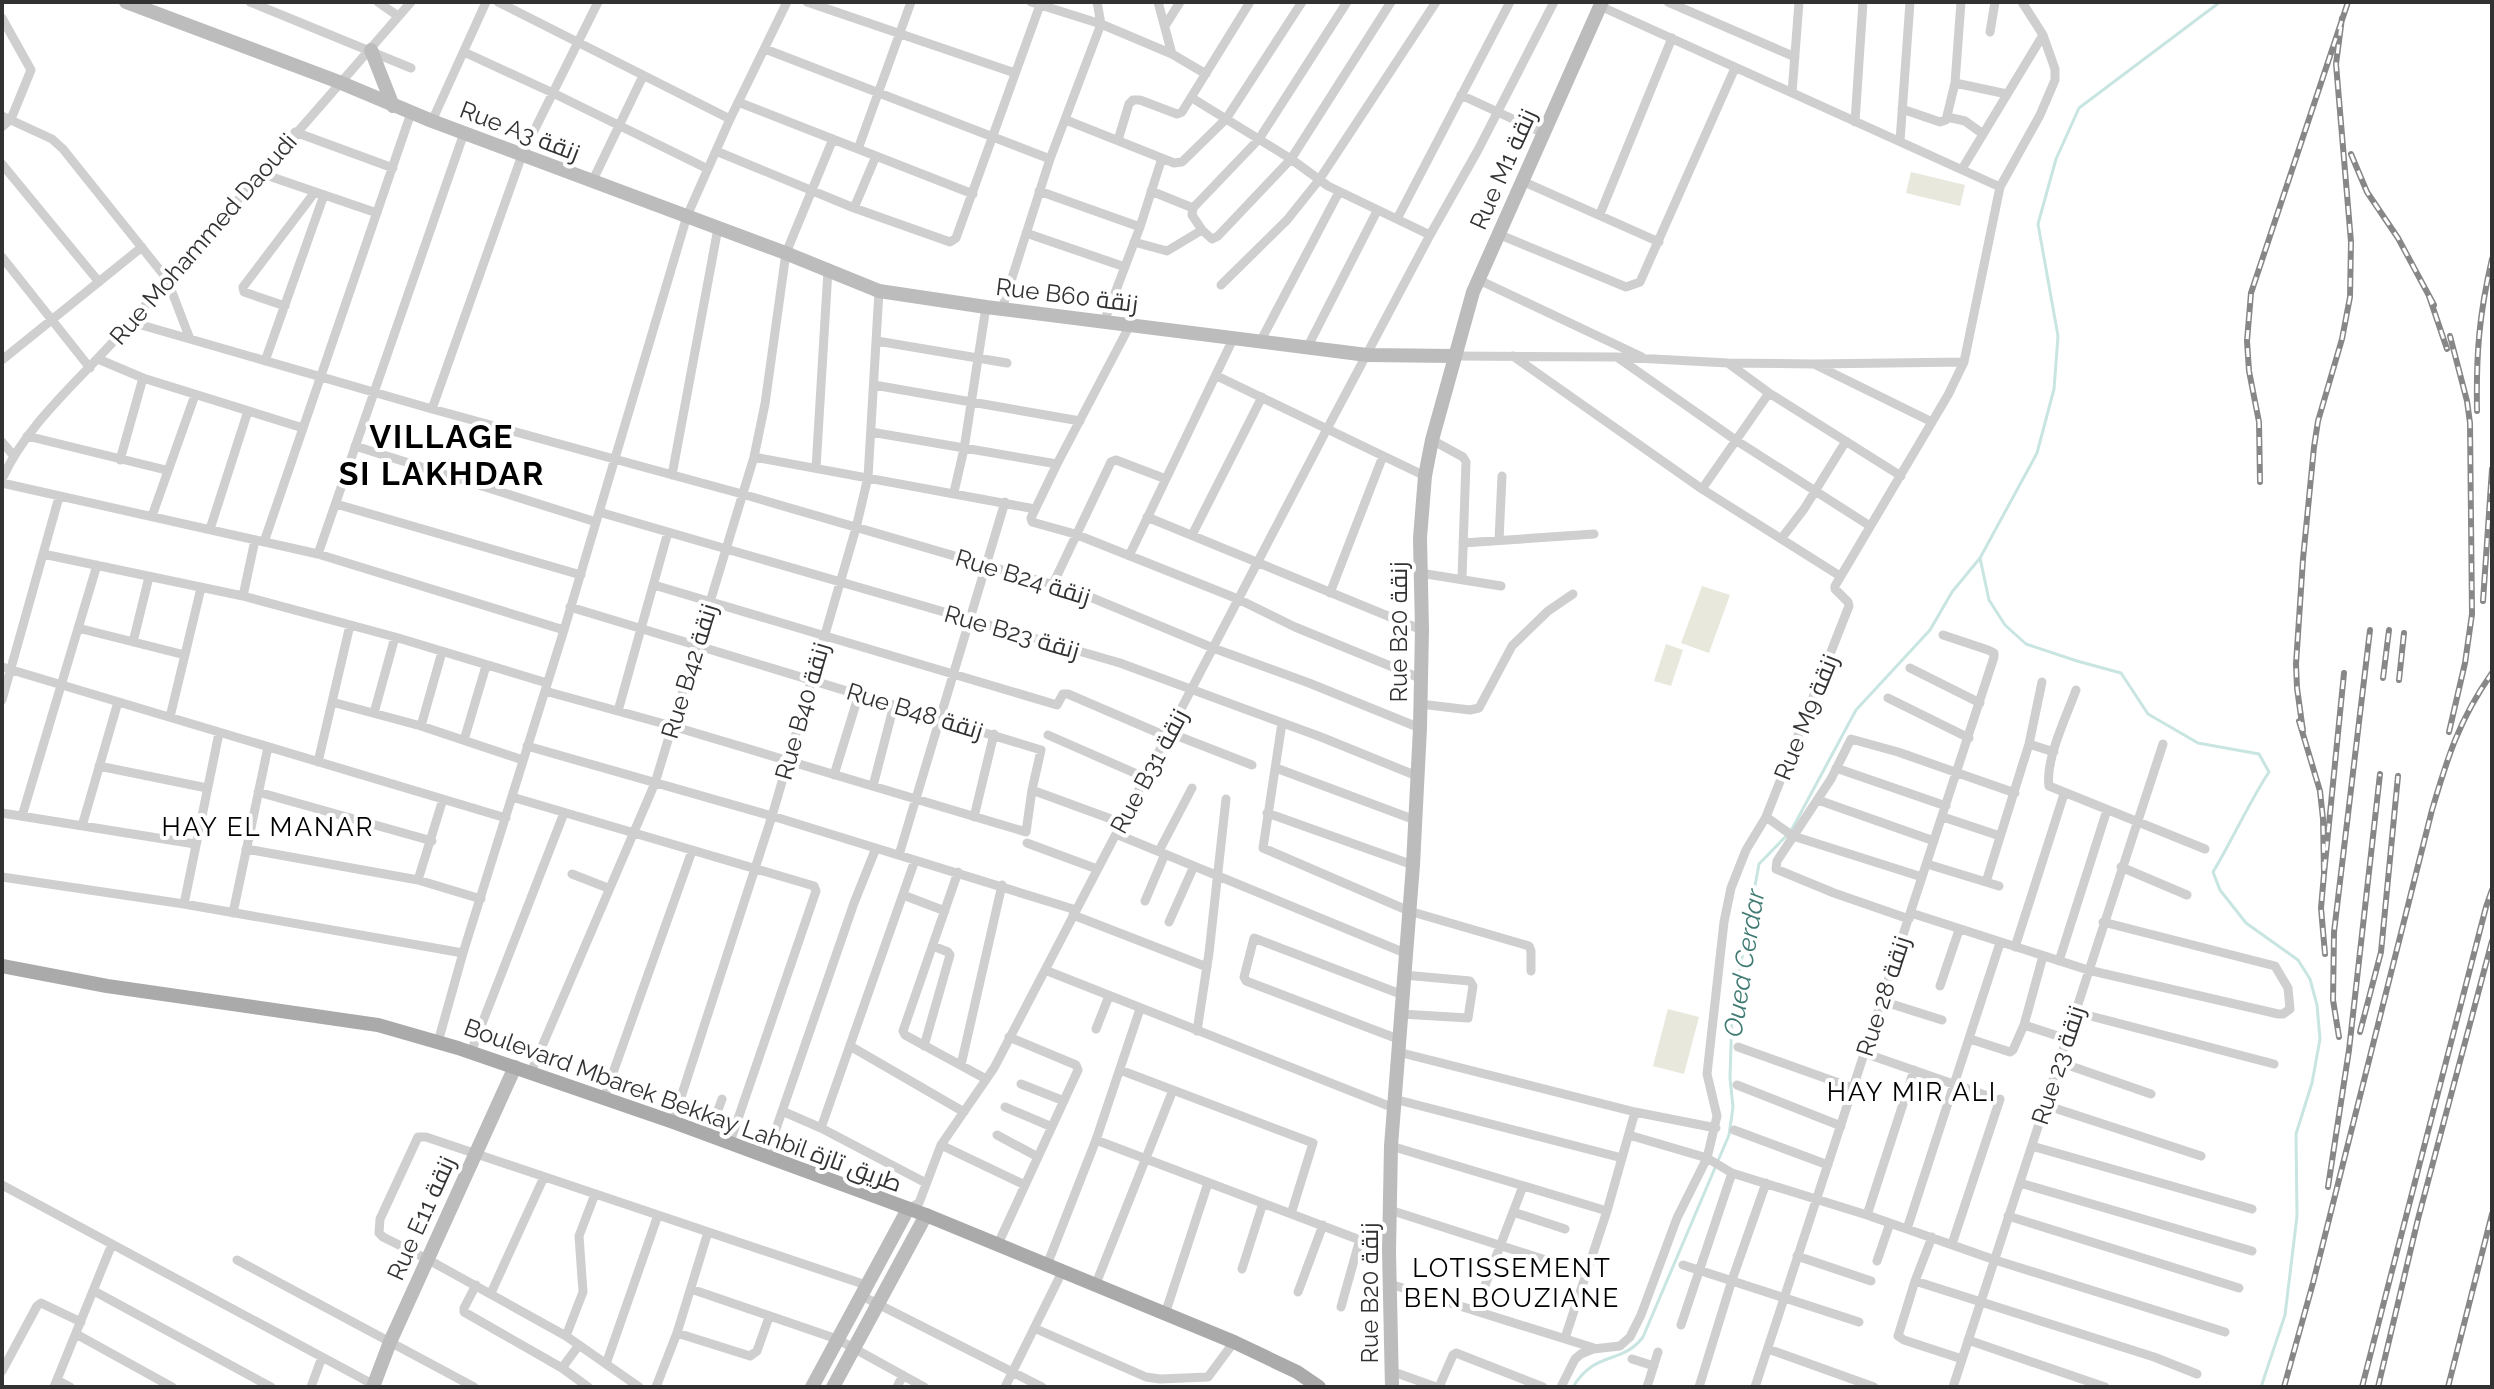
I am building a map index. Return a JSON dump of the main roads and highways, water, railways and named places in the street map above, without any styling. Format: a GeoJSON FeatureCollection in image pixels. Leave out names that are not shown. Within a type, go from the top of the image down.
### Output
{"type":"FeatureCollection","features":[{"type":"Feature","properties":{"kind":"main road","name":"Boulevard Mbarek Bekkay Lahbil طريق تازة"},"geometry":{"type":"LineString","coordinates":[[2,966],[107,986],[378,1025],[471,1052],[918,1209],[1234,1342],[1297,1372],[1319,1387]]}},
{"type":"Feature","properties":{"kind":"waterway"},"geometry":{"type":"LineString","coordinates":[[2220,2],[2079,108],[2056,159],[2038,224],[2058,336],[2054,389],[2037,453],[1980,558],[1989,600],[2005,625],[2026,644],[2121,673],[2148,714],[2198,743],[2259,754],[2269,772],[2213,872],[2220,890],[2246,923],[2298,960],[2310,979],[2317,1005],[2320,1039],[2312,1083],[2296,1134],[2297,1216],[2285,1315],[2261,1387]]}},
{"type":"Feature","properties":{"kind":"waterway","name":"Oued Cerdar"},"geometry":{"type":"LineString","coordinates":[[1573,1387],[1590,1368],[1635,1346],[1643,1337],[1729,1135],[1733,1107],[1730,1078],[1732,1012],[1759,864],[1791,831],[1856,710],[1930,630],[1952,592],[1980,558]]}},
{"type":"Feature","properties":{"kind":"railway"},"geometry":{"type":"LineString","coordinates":[[2260,482],[2259,422],[2249,371],[2247,341],[2251,293],[2348,2]]}},
{"type":"Feature","properties":{"kind":"railway"},"geometry":{"type":"LineString","coordinates":[[2303,731],[2296,664],[2314,447],[2350,297],[2351,242],[2336,64],[2342,18]]}},
{"type":"Feature","properties":{"kind":"railway"},"geometry":{"type":"LineString","coordinates":[[2351,154],[2367,192],[2398,238],[2434,305]]}},
{"type":"Feature","properties":{"kind":"railway"},"geometry":{"type":"LineString","coordinates":[[2477,411],[2479,335],[2492,259]]}},
{"type":"Feature","properties":{"kind":"railway"},"geometry":{"type":"LineString","coordinates":[[2429,296],[2447,349]]}},
{"type":"Feature","properties":{"kind":"railway"},"geometry":{"type":"LineString","coordinates":[[2449,732],[2465,663],[2472,614],[2470,423],[2450,336]]}},
{"type":"Feature","properties":{"kind":"railway"},"geometry":{"type":"LineString","coordinates":[[2483,601],[2492,469]]}},
{"type":"Feature","properties":{"kind":"railway"},"geometry":{"type":"LineString","coordinates":[[2339,1037],[2333,1000],[2334,932],[2370,630]]}},
{"type":"Feature","properties":{"kind":"railway"},"geometry":{"type":"LineString","coordinates":[[2383,678],[2389,630]]}},
{"type":"Feature","properties":{"kind":"railway"},"geometry":{"type":"LineString","coordinates":[[2399,680],[2404,633]]}},
{"type":"Feature","properties":{"kind":"railway"},"geometry":{"type":"LineString","coordinates":[[2299,721],[2320,791],[2324,874],[2344,673]]}},
{"type":"Feature","properties":{"kind":"railway"},"geometry":{"type":"LineString","coordinates":[[2284,1387],[2443,772],[2471,707],[2492,673]]}},
{"type":"Feature","properties":{"kind":"railway"},"geometry":{"type":"LineString","coordinates":[[2328,1187],[2349,1050],[2380,774]]}},
{"type":"Feature","properties":{"kind":"railway"},"geometry":{"type":"LineString","coordinates":[[2360,1032],[2381,952],[2398,776]]}},
{"type":"Feature","properties":{"kind":"railway"},"geometry":{"type":"LineString","coordinates":[[2324,874],[2321,908],[2325,954]]}},
{"type":"Feature","properties":{"kind":"railway"},"geometry":{"type":"LineString","coordinates":[[2362,1387],[2492,890]]}},
{"type":"Feature","properties":{"kind":"railway"},"geometry":{"type":"LineString","coordinates":[[2378,1387],[2418,1219],[2492,941]]}},
{"type":"Feature","properties":{"kind":"railway"},"geometry":{"type":"LineString","coordinates":[[2448,1387],[2492,1214]]}},
{"type":"Feature","properties":{"kind":"district","name":"VILLAGE SI LAKHDAR"},"geometry":{"type":"Point","coordinates":[442,454]}},
{"type":"Feature","properties":{"kind":"district","name":"HAY EL MANAR"},"geometry":{"type":"Point","coordinates":[268,827]}},
{"type":"Feature","properties":{"kind":"district","name":"HAY MIR ALI"},"geometry":{"type":"Point","coordinates":[1912,1092]}},
{"type":"Feature","properties":{"kind":"district","name":"LOTISSEMENT BEN BOUZIANE"},"geometry":{"type":"Point","coordinates":[1512,1283]}}]}
